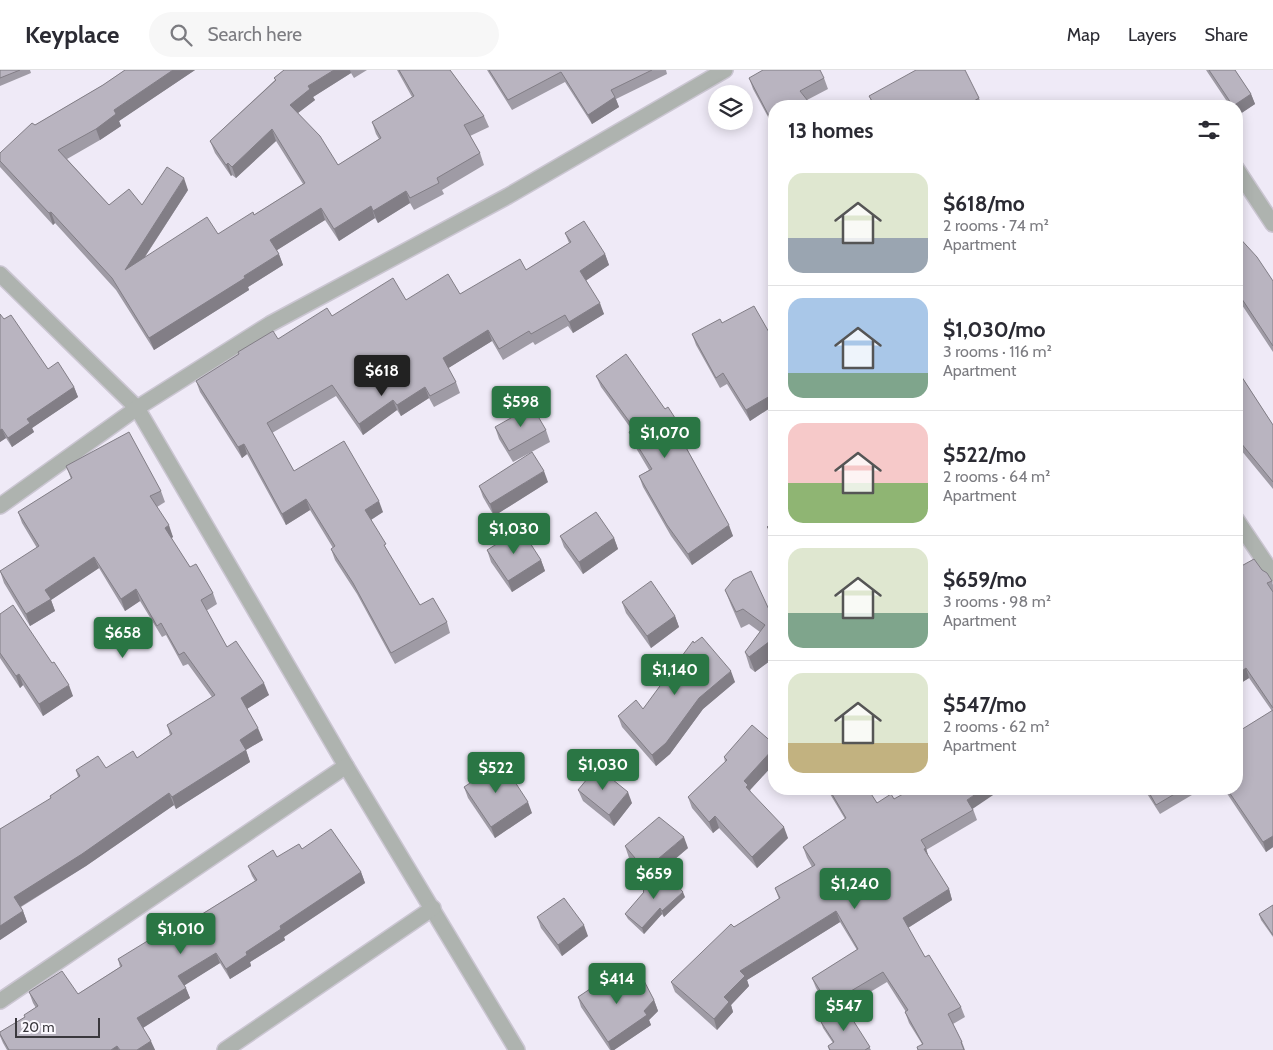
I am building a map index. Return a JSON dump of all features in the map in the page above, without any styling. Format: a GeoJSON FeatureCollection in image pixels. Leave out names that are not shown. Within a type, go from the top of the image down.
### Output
{"type":"FeatureCollection","features":[{"type":"Feature","properties":{"kind":"street"},"geometry":{"type":"LineString","coordinates":[[0,506],[137,408],[270,324],[508,196],[725,70]]}},
{"type":"Feature","properties":{"kind":"street"},"geometry":{"type":"LineString","coordinates":[[1243,179],[1273,224]]}},
{"type":"Feature","properties":{"kind":"street"},"geometry":{"type":"LineString","coordinates":[[0,274],[137,408],[346,766],[517,1050]]}},
{"type":"Feature","properties":{"kind":"street"},"geometry":{"type":"LineString","coordinates":[[1243,529],[1273,574]]}},
{"type":"Feature","properties":{"kind":"street"},"geometry":{"type":"LineString","coordinates":[[0,1001],[346,766]]}},
{"type":"Feature","properties":{"kind":"street"},"geometry":{"type":"LineString","coordinates":[[225,1050],[433,908]]}},
{"type":"Feature","properties":{"kind":"building"},"geometry":{"type":"Polygon","coordinates":[[[0,70],[20,70],[0,78],[0,70]]]}},
{"type":"Feature","properties":{"kind":"building"},"geometry":{"type":"Polygon","coordinates":[[[125,70],[173,70],[114,110],[116,114],[96,129],[58,150],[109,205],[129,189],[142,205],[167,167],[184,178],[125,270],[207,217],[218,234],[253,212],[254,215],[305,183],[272,129],[232,167],[228,163],[226,165],[210,141],[276,80],[274,78],[284,70],[334,70],[308,86],[310,89],[290,105],[320,136],[338,165],[381,138],[372,122],[414,96],[399,70],[450,70],[484,116],[464,125],[480,153],[437,178],[439,183],[410,198],[406,191],[373,211],[371,206],[334,229],[321,208],[270,240],[279,254],[244,276],[245,278],[149,338],[112,278],[51,212],[49,213],[0,161],[0,153],[32,123],[35,125],[125,70]]]}},
{"type":"Feature","properties":{"kind":"building"},"geometry":{"type":"Polygon","coordinates":[[[489,70],[652,70],[611,90],[615,97],[588,115],[561,72],[508,100],[489,70]]]}},
{"type":"Feature","properties":{"kind":"building"},"geometry":{"type":"Polygon","coordinates":[[[763,70],[820,70],[824,78],[800,91],[807,100],[768,100],[768,114],[749,78],[763,70]]]}},
{"type":"Feature","properties":{"kind":"building"},"geometry":{"type":"Polygon","coordinates":[[[916,70],[965,70],[979,98],[976,100],[871,100],[869,96],[916,70]]]}},
{"type":"Feature","properties":{"kind":"building"},"geometry":{"type":"Polygon","coordinates":[[[1209,70],[1235,70],[1251,94],[1242,100],[1229,100],[1209,70]]]}},
{"type":"Feature","properties":{"kind":"building"},"geometry":{"type":"Polygon","coordinates":[[[584,221],[605,254],[580,271],[600,303],[569,322],[565,315],[531,334],[529,331],[499,349],[488,330],[443,358],[456,382],[430,396],[425,387],[397,405],[393,400],[359,424],[332,385],[267,423],[294,471],[344,441],[379,501],[365,510],[386,544],[384,545],[420,605],[433,598],[447,622],[391,653],[353,583],[331,549],[335,546],[306,499],[282,514],[244,444],[238,447],[196,381],[273,331],[278,339],[327,308],[332,316],[393,278],[406,300],[448,274],[460,294],[520,259],[526,270],[571,242],[565,233],[584,221]]]}},
{"type":"Feature","properties":{"kind":"building"},"geometry":{"type":"Polygon","coordinates":[[[1243,242],[1257,257],[1273,281],[1273,346],[1243,301],[1243,242]]]}},
{"type":"Feature","properties":{"kind":"building"},"geometry":{"type":"Polygon","coordinates":[[[754,306],[768,330],[768,397],[746,410],[723,373],[716,378],[692,334],[720,319],[722,323],[754,306]]]}},
{"type":"Feature","properties":{"kind":"building"},"geometry":{"type":"Polygon","coordinates":[[[0,314],[4,319],[11,315],[48,369],[58,362],[74,387],[27,419],[30,423],[8,438],[2,429],[0,430],[0,314]]]}},
{"type":"Feature","properties":{"kind":"building"},"geometry":{"type":"Polygon","coordinates":[[[626,354],[665,409],[668,407],[684,432],[679,435],[729,525],[688,554],[667,525],[639,476],[652,469],[629,432],[634,428],[596,376],[626,354]]]}},
{"type":"Feature","properties":{"kind":"building"},"geometry":{"type":"Polygon","coordinates":[[[1243,379],[1273,425],[1273,482],[1243,446],[1243,379]]]}},
{"type":"Feature","properties":{"kind":"building"},"geometry":{"type":"Polygon","coordinates":[[[532,406],[546,430],[509,451],[495,427],[532,406]]]}},
{"type":"Feature","properties":{"kind":"building"},"geometry":{"type":"Polygon","coordinates":[[[129,432],[161,491],[150,496],[169,525],[165,528],[190,567],[196,564],[213,593],[201,600],[227,647],[236,641],[264,683],[241,698],[258,728],[240,740],[246,750],[172,797],[169,793],[82,854],[14,897],[23,911],[0,926],[0,829],[51,798],[50,796],[80,776],[76,770],[98,756],[106,768],[133,751],[137,758],[172,734],[167,725],[215,695],[184,652],[179,655],[161,623],[157,626],[136,589],[121,599],[94,557],[45,590],[51,599],[26,614],[0,571],[39,546],[18,512],[72,478],[66,466],[129,432]]]}},
{"type":"Feature","properties":{"kind":"building"},"geometry":{"type":"Polygon","coordinates":[[[532,452],[544,471],[490,504],[479,486],[532,452]]]}},
{"type":"Feature","properties":{"kind":"building"},"geometry":{"type":"Polygon","coordinates":[[[596,512],[614,538],[579,562],[560,536],[596,512]]]}},
{"type":"Feature","properties":{"kind":"building"},"geometry":{"type":"Polygon","coordinates":[[[521,529],[541,560],[508,581],[487,550],[521,529]]]}},
{"type":"Feature","properties":{"kind":"building"},"geometry":{"type":"Polygon","coordinates":[[[1254,559],[1272,581],[1267,583],[1273,592],[1273,708],[1246,668],[1243,670],[1243,565],[1254,559]]]}},
{"type":"Feature","properties":{"kind":"building"},"geometry":{"type":"Polygon","coordinates":[[[751,571],[768,607],[768,643],[749,657],[745,652],[765,625],[743,609],[736,612],[725,590],[733,580],[751,571]]]}},
{"type":"Feature","properties":{"kind":"building"},"geometry":{"type":"Polygon","coordinates":[[[651,581],[675,616],[647,636],[622,602],[651,581]]]}},
{"type":"Feature","properties":{"kind":"building"},"geometry":{"type":"Polygon","coordinates":[[[13,605],[69,685],[39,704],[19,674],[16,676],[0,653],[0,614],[13,605]]]}},
{"type":"Feature","properties":{"kind":"building"},"geometry":{"type":"Polygon","coordinates":[[[702,637],[731,671],[699,698],[666,743],[652,755],[618,716],[636,700],[643,709],[693,641],[694,643],[702,637]]]}},
{"type":"Feature","properties":{"kind":"building"},"geometry":{"type":"Polygon","coordinates":[[[1273,710],[1273,836],[1263,842],[1231,795],[1243,795],[1243,729],[1273,710]]]}},
{"type":"Feature","properties":{"kind":"building"},"geometry":{"type":"Polygon","coordinates":[[[752,725],[768,739],[768,755],[744,781],[748,785],[746,787],[784,827],[752,857],[715,816],[709,822],[688,797],[727,760],[724,757],[752,725]]]}},
{"type":"Feature","properties":{"kind":"building"},"geometry":{"type":"Polygon","coordinates":[[[502,762],[528,802],[491,827],[464,787],[502,762]]]}},
{"type":"Feature","properties":{"kind":"building"},"geometry":{"type":"Polygon","coordinates":[[[597,767],[628,792],[609,815],[578,790],[597,767]]]}},
{"type":"Feature","properties":{"kind":"building"},"geometry":{"type":"Polygon","coordinates":[[[833,795],[872,795],[877,803],[889,795],[894,799],[901,795],[974,795],[967,800],[973,810],[921,840],[926,848],[924,849],[949,889],[903,918],[925,957],[929,955],[961,1007],[948,1014],[964,1050],[918,1050],[917,1047],[923,1044],[905,1012],[908,1010],[883,972],[829,1004],[812,978],[858,949],[836,911],[740,971],[745,976],[724,997],[729,1002],[714,1019],[671,982],[731,924],[734,927],[780,898],[775,888],[815,865],[803,847],[846,818],[833,795]]]}},
{"type":"Feature","properties":{"kind":"building"},"geometry":{"type":"Polygon","coordinates":[[[1150,795],[1173,795],[1156,805],[1150,795]]]}},
{"type":"Feature","properties":{"kind":"building"},"geometry":{"type":"Polygon","coordinates":[[[659,817],[684,837],[645,870],[625,846],[659,817]]]}},
{"type":"Feature","properties":{"kind":"building"},"geometry":{"type":"Polygon","coordinates":[[[331,829],[361,872],[280,926],[281,929],[246,952],[247,955],[226,969],[216,953],[178,976],[186,988],[137,1018],[151,1041],[137,1050],[120,1050],[117,1046],[111,1050],[9,1050],[0,1032],[25,1017],[24,1015],[38,1006],[29,992],[62,971],[78,994],[122,966],[118,959],[154,937],[157,942],[257,880],[248,866],[273,850],[277,857],[299,844],[302,849],[331,829]]]}},
{"type":"Feature","properties":{"kind":"building"},"geometry":{"type":"Polygon","coordinates":[[[664,871],[683,892],[662,911],[660,908],[642,928],[625,914],[643,891],[664,871]]]}},
{"type":"Feature","properties":{"kind":"building"},"geometry":{"type":"Polygon","coordinates":[[[564,898],[584,925],[558,945],[537,917],[564,898]]]}},
{"type":"Feature","properties":{"kind":"building"},"geometry":{"type":"Polygon","coordinates":[[[1273,905],[1273,935],[1259,914],[1273,905]]]}},
{"type":"Feature","properties":{"kind":"building"},"geometry":{"type":"Polygon","coordinates":[[[617,971],[629,989],[642,977],[654,1000],[644,1011],[647,1015],[608,1042],[578,997],[617,971]]]}},
{"type":"Feature","properties":{"kind":"building"},"geometry":{"type":"Polygon","coordinates":[[[844,1006],[870,1047],[865,1050],[830,1050],[828,1046],[834,1042],[821,1022],[844,1006]]]}}]}
